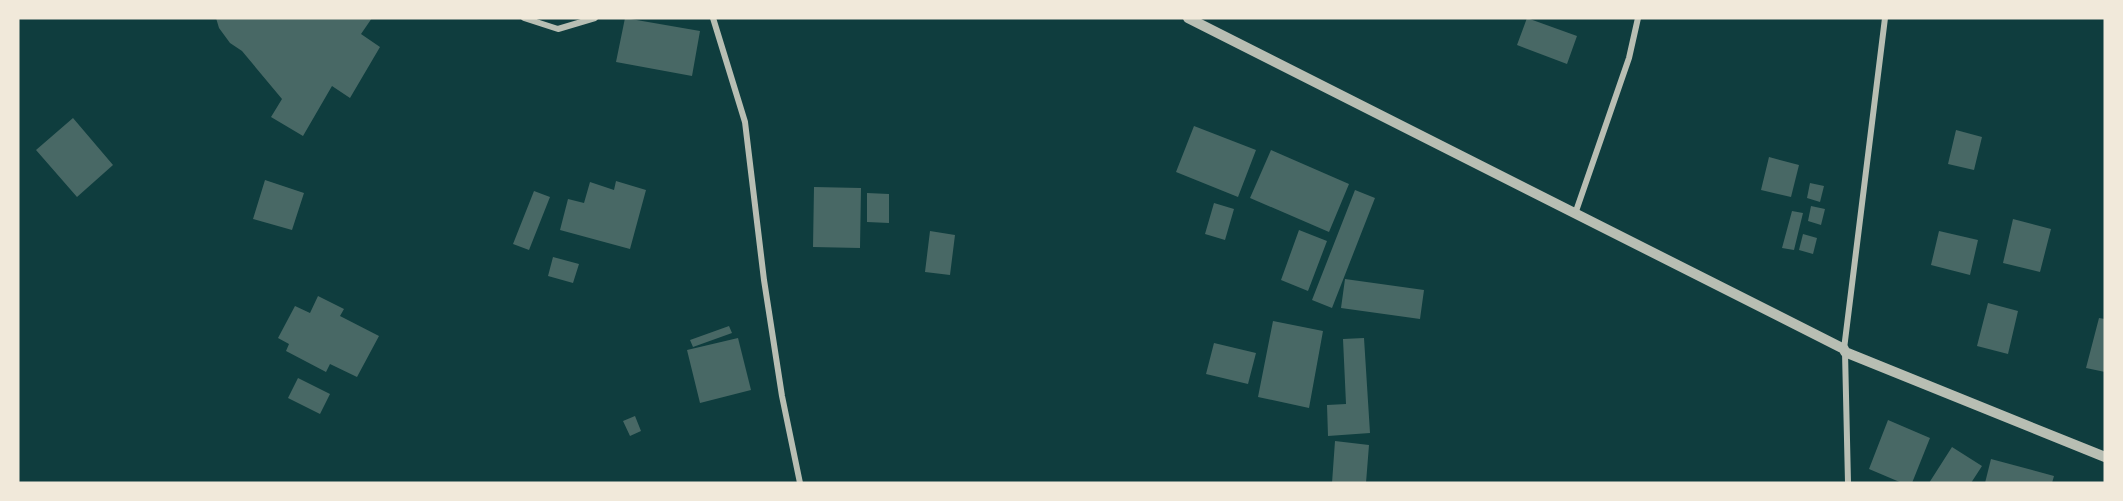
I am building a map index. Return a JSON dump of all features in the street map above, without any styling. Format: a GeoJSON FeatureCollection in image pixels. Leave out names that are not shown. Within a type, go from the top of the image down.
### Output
{"type":"FeatureCollection","features":[{"type":"Feature","properties":{"kind":"street"},"geometry":{"type":"LineString","coordinates":[[524,18],[558,29],[595,18]]}},
{"type":"Feature","properties":{"kind":"street"},"geometry":{"type":"LineString","coordinates":[[713,18],[745,122],[766,291],[782,396],[800,483]]}},
{"type":"Feature","properties":{"kind":"street"},"geometry":{"type":"LineString","coordinates":[[1188,18],[1845,350],[2105,457]]}},
{"type":"Feature","properties":{"kind":"street"},"geometry":{"type":"LineString","coordinates":[[1575,214],[1629,58],[1638,18]]}},
{"type":"Feature","properties":{"kind":"street"},"geometry":{"type":"LineString","coordinates":[[1848,483],[1845,350],[1885,18]]}},
{"type":"Feature","properties":{"kind":"building"},"geometry":{"type":"Polygon","coordinates":[[[216,18],[372,18],[361,34],[380,47],[350,98],[332,86],[303,136],[271,117],[282,99],[242,51],[230,43],[219,28],[216,18]]]}},
{"type":"Feature","properties":{"kind":"building"},"geometry":{"type":"Polygon","coordinates":[[[625,18],[700,31],[692,76],[616,62],[625,18]]]}},
{"type":"Feature","properties":{"kind":"building"},"geometry":{"type":"Polygon","coordinates":[[[1527,18],[1577,36],[1567,64],[1517,45],[1527,18]]]}},
{"type":"Feature","properties":{"kind":"building"},"geometry":{"type":"Polygon","coordinates":[[[73,118],[113,165],[77,197],[36,150],[73,118]]]}},
{"type":"Feature","properties":{"kind":"building"},"geometry":{"type":"Polygon","coordinates":[[[1194,126],[1256,150],[1238,197],[1176,172],[1194,126]]]}},
{"type":"Feature","properties":{"kind":"building"},"geometry":{"type":"Polygon","coordinates":[[[1956,130],[1982,137],[1974,170],[1948,164],[1956,130]]]}},
{"type":"Feature","properties":{"kind":"building"},"geometry":{"type":"Polygon","coordinates":[[[1271,150],[1349,184],[1329,232],[1250,198],[1271,150]]]}},
{"type":"Feature","properties":{"kind":"building"},"geometry":{"type":"Polygon","coordinates":[[[1769,157],[1799,165],[1791,197],[1761,190],[1769,157]]]}},
{"type":"Feature","properties":{"kind":"building"},"geometry":{"type":"Polygon","coordinates":[[[265,180],[304,193],[292,230],[253,219],[265,180]]]}},
{"type":"Feature","properties":{"kind":"building"},"geometry":{"type":"Polygon","coordinates":[[[616,181],[646,190],[630,249],[560,230],[568,199],[584,203],[590,182],[614,190],[616,181]]]}},
{"type":"Feature","properties":{"kind":"building"},"geometry":{"type":"Polygon","coordinates":[[[1810,183],[1824,186],[1820,202],[1807,198],[1810,183]]]}},
{"type":"Feature","properties":{"kind":"building"},"geometry":{"type":"Polygon","coordinates":[[[814,187],[861,188],[860,248],[813,247],[814,187]]]}},
{"type":"Feature","properties":{"kind":"building"},"geometry":{"type":"Polygon","coordinates":[[[1355,190],[1375,198],[1332,308],[1312,300],[1355,190]]]}},
{"type":"Feature","properties":{"kind":"building"},"geometry":{"type":"Polygon","coordinates":[[[534,191],[550,197],[529,250],[513,244],[534,191]]]}},
{"type":"Feature","properties":{"kind":"building"},"geometry":{"type":"Polygon","coordinates":[[[867,193],[889,194],[889,223],[867,222],[867,193]]]}},
{"type":"Feature","properties":{"kind":"building"},"geometry":{"type":"Polygon","coordinates":[[[1214,203],[1234,209],[1225,240],[1205,234],[1214,203]]]}},
{"type":"Feature","properties":{"kind":"building"},"geometry":{"type":"Polygon","coordinates":[[[1811,206],[1825,209],[1821,225],[1808,221],[1811,206]]]}},
{"type":"Feature","properties":{"kind":"building"},"geometry":{"type":"Polygon","coordinates":[[[1792,211],[1803,213],[1794,250],[1782,248],[1792,211]]]}},
{"type":"Feature","properties":{"kind":"building"},"geometry":{"type":"Polygon","coordinates":[[[2013,219],[2051,229],[2040,272],[2003,263],[2013,219]]]}},
{"type":"Feature","properties":{"kind":"building"},"geometry":{"type":"Polygon","coordinates":[[[1299,230],[1327,241],[1308,291],[1281,280],[1299,230]]]}},
{"type":"Feature","properties":{"kind":"building"},"geometry":{"type":"Polygon","coordinates":[[[930,231],[955,235],[950,275],[925,272],[930,231]]]}},
{"type":"Feature","properties":{"kind":"building"},"geometry":{"type":"Polygon","coordinates":[[[1939,231],[1978,240],[1970,275],[1931,265],[1939,231]]]}},
{"type":"Feature","properties":{"kind":"building"},"geometry":{"type":"Polygon","coordinates":[[[1803,234],[1817,238],[1813,254],[1799,250],[1803,234]]]}},
{"type":"Feature","properties":{"kind":"building"},"geometry":{"type":"Polygon","coordinates":[[[553,257],[579,264],[573,283],[548,276],[553,257]]]}},
{"type":"Feature","properties":{"kind":"building"},"geometry":{"type":"Polygon","coordinates":[[[1345,279],[1424,290],[1420,319],[1341,308],[1345,279]]]}},
{"type":"Feature","properties":{"kind":"building"},"geometry":{"type":"Polygon","coordinates":[[[318,296],[344,309],[340,316],[379,336],[357,377],[330,364],[326,372],[286,351],[289,344],[278,338],[295,306],[310,313],[318,296]]]}},
{"type":"Feature","properties":{"kind":"building"},"geometry":{"type":"Polygon","coordinates":[[[1988,303],[2018,311],[2008,354],[1977,346],[1988,303]]]}},
{"type":"Feature","properties":{"kind":"building"},"geometry":{"type":"Polygon","coordinates":[[[2099,318],[2105,319],[2105,372],[2086,368],[2099,318]]]}},
{"type":"Feature","properties":{"kind":"building"},"geometry":{"type":"Polygon","coordinates":[[[1273,321],[1323,331],[1309,408],[1258,397],[1273,321]]]}},
{"type":"Feature","properties":{"kind":"building"},"geometry":{"type":"Polygon","coordinates":[[[729,326],[732,333],[693,347],[690,340],[729,326]]]}},
{"type":"Feature","properties":{"kind":"building"},"geometry":{"type":"Polygon","coordinates":[[[738,338],[751,390],[700,403],[687,350],[738,338]]]}},
{"type":"Feature","properties":{"kind":"building"},"geometry":{"type":"Polygon","coordinates":[[[1364,338],[1370,433],[1328,436],[1327,405],[1346,404],[1343,339],[1364,338]]]}},
{"type":"Feature","properties":{"kind":"building"},"geometry":{"type":"Polygon","coordinates":[[[1214,343],[1256,353],[1248,384],[1206,374],[1214,343]]]}},
{"type":"Feature","properties":{"kind":"building"},"geometry":{"type":"Polygon","coordinates":[[[298,378],[330,394],[320,414],[288,398],[298,378]]]}},
{"type":"Feature","properties":{"kind":"building"},"geometry":{"type":"Polygon","coordinates":[[[635,416],[641,431],[630,436],[623,421],[635,416]]]}},
{"type":"Feature","properties":{"kind":"building"},"geometry":{"type":"Polygon","coordinates":[[[1888,420],[1930,438],[1912,483],[1902,483],[1869,469],[1888,420]]]}},
{"type":"Feature","properties":{"kind":"building"},"geometry":{"type":"Polygon","coordinates":[[[1335,441],[1369,445],[1366,483],[1332,483],[1335,441]]]}},
{"type":"Feature","properties":{"kind":"building"},"geometry":{"type":"Polygon","coordinates":[[[1952,447],[1982,466],[1971,483],[1929,483],[1952,447]]]}},
{"type":"Feature","properties":{"kind":"building"},"geometry":{"type":"Polygon","coordinates":[[[1991,459],[2054,476],[2052,483],[1985,483],[1991,459]]]}}]}
